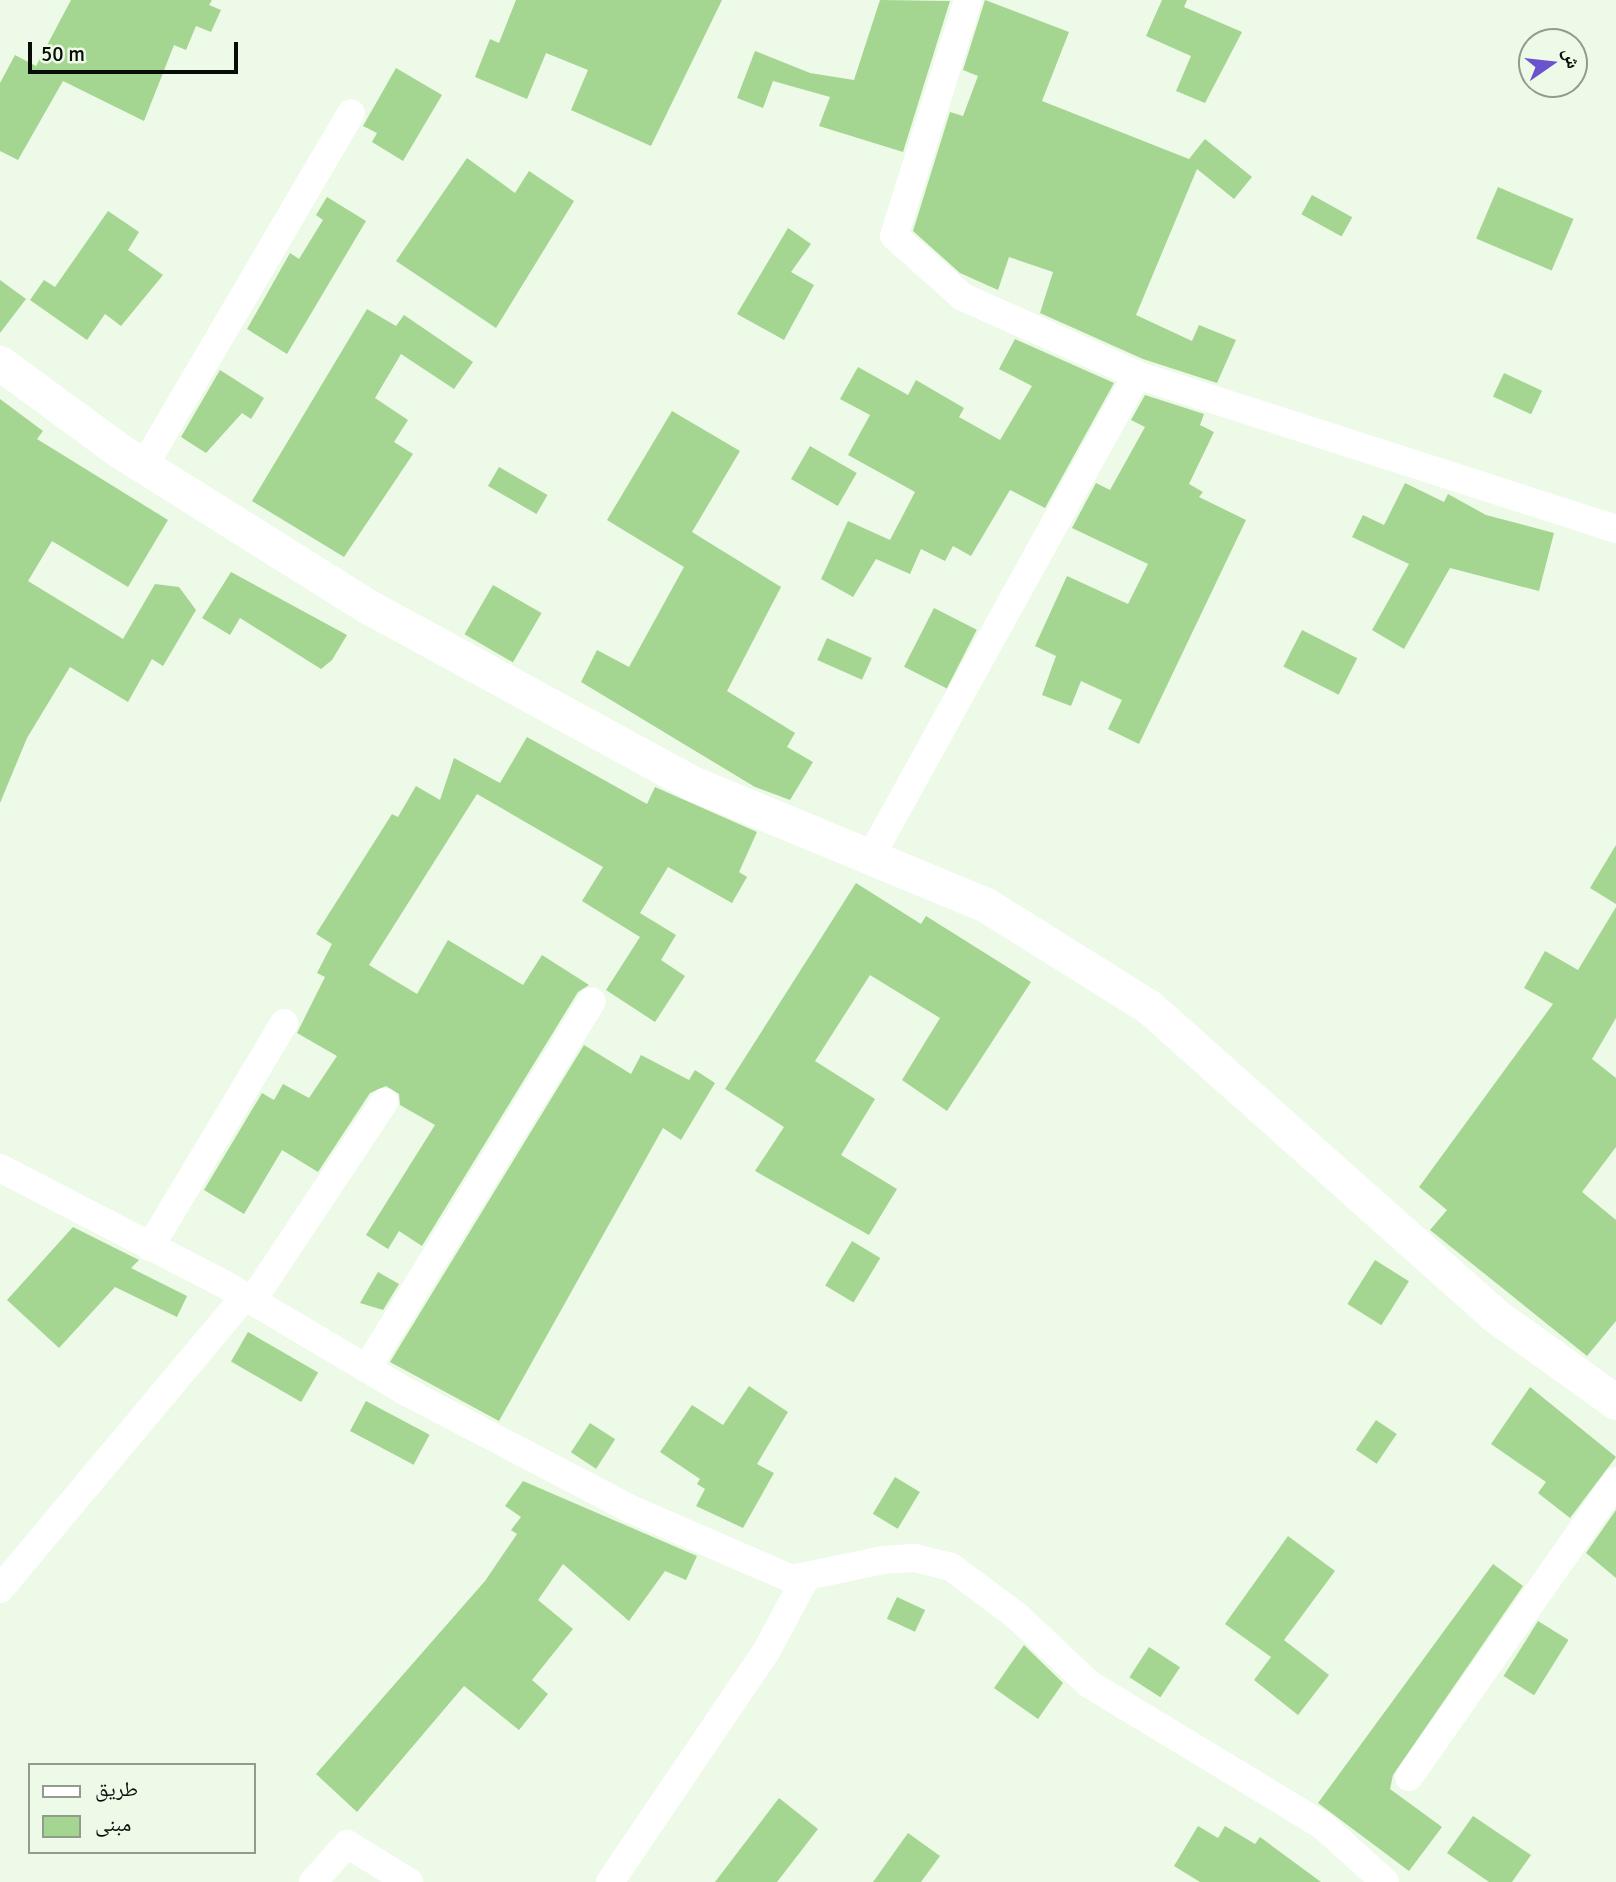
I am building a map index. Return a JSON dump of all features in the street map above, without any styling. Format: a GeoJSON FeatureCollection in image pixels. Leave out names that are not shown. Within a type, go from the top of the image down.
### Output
{"type":"FeatureCollection","features":[{"type":"Feature","properties":{"kind":"street"},"geometry":{"type":"LineString","coordinates":[[968,0],[894,236],[963,297],[1137,375],[1616,529]]}},
{"type":"Feature","properties":{"kind":"street"},"geometry":{"type":"LineString","coordinates":[[144,466],[351,113]]}},
{"type":"Feature","properties":{"kind":"street"},"geometry":{"type":"LineString","coordinates":[[0,363],[144,466],[369,607],[694,784],[986,905],[1149,1007],[1493,1314],[1616,1402]]}},
{"type":"Feature","properties":{"kind":"street"},"geometry":{"type":"LineString","coordinates":[[871,856],[1137,375]]}},
{"type":"Feature","properties":{"kind":"street"},"geometry":{"type":"LineString","coordinates":[[367,1368],[592,1001]]}},
{"type":"Feature","properties":{"kind":"street"},"geometry":{"type":"LineString","coordinates":[[149,1247],[284,1023]]}},
{"type":"Feature","properties":{"kind":"street"},"geometry":{"type":"LineString","coordinates":[[0,1589],[249,1298],[384,1102]]}},
{"type":"Feature","properties":{"kind":"street"},"geometry":{"type":"LineString","coordinates":[[0,1168],[249,1298],[367,1368],[634,1510],[792,1579],[915,1558],[951,1567],[1017,1616],[1089,1684],[1322,1825],[1385,1882]]}},
{"type":"Feature","properties":{"kind":"street"},"geometry":{"type":"LineString","coordinates":[[1409,1777],[1616,1481]]}},
{"type":"Feature","properties":{"kind":"street"},"geometry":{"type":"LineString","coordinates":[[610,1882],[767,1650],[806,1577]]}},
{"type":"Feature","properties":{"kind":"street"},"geometry":{"type":"LineString","coordinates":[[313,1882],[347,1844],[410,1882]]}},
{"type":"Feature","properties":{"kind":"building"},"geometry":{"type":"Polygon","coordinates":[[[71,0],[212,0],[209,5],[221,10],[211,32],[196,26],[186,50],[174,45],[144,121],[63,81],[18,160],[0,151],[0,83],[15,55],[36,66],[71,0]]]}},
{"type":"Feature","properties":{"kind":"building"},"geometry":{"type":"Polygon","coordinates":[[[516,0],[722,0],[651,146],[571,110],[588,70],[546,53],[527,99],[475,77],[490,39],[499,43],[516,0]]]}},
{"type":"Feature","properties":{"kind":"building"},"geometry":{"type":"Polygon","coordinates":[[[880,0],[950,1],[903,152],[819,126],[830,97],[773,81],[763,108],[737,98],[755,51],[810,73],[854,80],[880,0]]]}},
{"type":"Feature","properties":{"kind":"building"},"geometry":{"type":"Polygon","coordinates":[[[985,0],[1069,32],[1042,101],[1189,159],[1205,139],[1252,177],[1234,199],[1197,169],[1136,315],[1192,341],[1199,325],[1236,340],[1217,383],[1143,359],[1040,313],[1053,272],[1009,257],[998,290],[960,273],[913,231],[950,112],[963,116],[978,76],[963,70],[985,0]]]}},
{"type":"Feature","properties":{"kind":"building"},"geometry":{"type":"Polygon","coordinates":[[[1162,0],[1187,0],[1184,7],[1242,32],[1205,103],[1176,91],[1191,56],[1146,36],[1162,0]]]}},
{"type":"Feature","properties":{"kind":"building"},"geometry":{"type":"Polygon","coordinates":[[[396,68],[442,95],[403,161],[372,142],[377,133],[363,126],[396,68]]]}},
{"type":"Feature","properties":{"kind":"building"},"geometry":{"type":"Polygon","coordinates":[[[467,158],[515,193],[529,171],[574,201],[496,328],[396,261],[467,158]]]}},
{"type":"Feature","properties":{"kind":"building"},"geometry":{"type":"Polygon","coordinates":[[[1498,187],[1573,219],[1552,271],[1476,239],[1498,187]]]}},
{"type":"Feature","properties":{"kind":"building"},"geometry":{"type":"Polygon","coordinates":[[[1312,195],[1352,217],[1342,237],[1301,214],[1312,195]]]}},
{"type":"Feature","properties":{"kind":"building"},"geometry":{"type":"Polygon","coordinates":[[[327,197],[366,221],[287,354],[247,329],[290,253],[299,259],[323,220],[316,215],[327,197]]]}},
{"type":"Feature","properties":{"kind":"building"},"geometry":{"type":"Polygon","coordinates":[[[108,211],[139,232],[128,250],[163,275],[121,326],[105,314],[87,340],[30,300],[44,280],[55,287],[108,211]]]}},
{"type":"Feature","properties":{"kind":"building"},"geometry":{"type":"Polygon","coordinates":[[[788,228],[811,244],[791,272],[814,285],[784,340],[737,314],[788,228]]]}},
{"type":"Feature","properties":{"kind":"building"},"geometry":{"type":"Polygon","coordinates":[[[0,280],[26,299],[0,333],[0,280]]]}},
{"type":"Feature","properties":{"kind":"building"},"geometry":{"type":"Polygon","coordinates":[[[367,309],[396,326],[404,315],[473,362],[454,389],[401,354],[375,398],[408,420],[394,442],[413,454],[344,557],[252,501],[367,309]]]}},
{"type":"Feature","properties":{"kind":"building"},"geometry":{"type":"Polygon","coordinates":[[[1015,339],[1114,383],[1045,508],[1010,490],[971,556],[953,546],[945,561],[921,549],[910,574],[876,559],[853,597],[821,579],[848,521],[890,540],[915,492],[848,455],[870,415],[840,399],[858,367],[908,395],[916,380],[964,408],[959,417],[1000,440],[1032,386],[999,369],[1015,339]]]}},
{"type":"Feature","properties":{"kind":"building"},"geometry":{"type":"Polygon","coordinates":[[[220,370],[264,398],[251,419],[242,413],[206,453],[181,437],[220,370]]]}},
{"type":"Feature","properties":{"kind":"building"},"geometry":{"type":"Polygon","coordinates":[[[1504,373],[1542,391],[1531,414],[1493,397],[1504,373]]]}},
{"type":"Feature","properties":{"kind":"building"},"geometry":{"type":"Polygon","coordinates":[[[1145,395],[1204,414],[1200,425],[1214,432],[1189,484],[1203,492],[1199,497],[1246,520],[1139,744],[1108,729],[1122,700],[1081,681],[1071,706],[1042,695],[1056,656],[1035,646],[1067,576],[1128,604],[1148,564],[1072,528],[1096,483],[1110,490],[1145,427],[1131,420],[1145,395]]]}},
{"type":"Feature","properties":{"kind":"building"},"geometry":{"type":"Polygon","coordinates":[[[0,399],[43,431],[37,439],[168,520],[128,587],[52,541],[28,581],[123,639],[155,584],[179,587],[196,610],[163,666],[152,659],[128,702],[70,667],[27,738],[0,803],[0,399]]]}},
{"type":"Feature","properties":{"kind":"building"},"geometry":{"type":"Polygon","coordinates":[[[672,411],[740,451],[692,532],[781,587],[727,691],[795,733],[787,747],[813,762],[790,800],[755,787],[581,682],[597,650],[629,667],[684,567],[607,520],[672,411]]]}},
{"type":"Feature","properties":{"kind":"building"},"geometry":{"type":"Polygon","coordinates":[[[810,446],[857,473],[838,506],[791,479],[810,446]]]}},
{"type":"Feature","properties":{"kind":"building"},"geometry":{"type":"Polygon","coordinates":[[[499,467],[547,495],[536,514],[488,486],[499,467]]]}},
{"type":"Feature","properties":{"kind":"building"},"geometry":{"type":"Polygon","coordinates":[[[1405,483],[1444,502],[1448,494],[1486,515],[1554,533],[1539,591],[1450,568],[1404,649],[1372,630],[1409,564],[1352,537],[1363,515],[1384,525],[1405,483]]]}},
{"type":"Feature","properties":{"kind":"building"},"geometry":{"type":"Polygon","coordinates":[[[231,572],[347,635],[332,660],[321,669],[240,618],[230,635],[202,618],[231,572]]]}},
{"type":"Feature","properties":{"kind":"building"},"geometry":{"type":"Polygon","coordinates":[[[493,585],[541,613],[513,662],[464,634],[493,585]]]}},
{"type":"Feature","properties":{"kind":"building"},"geometry":{"type":"Polygon","coordinates":[[[934,608],[977,630],[947,689],[904,667],[934,608]]]}},
{"type":"Feature","properties":{"kind":"building"},"geometry":{"type":"Polygon","coordinates":[[[1302,630],[1357,658],[1339,695],[1283,667],[1302,630]]]}},
{"type":"Feature","properties":{"kind":"building"},"geometry":{"type":"Polygon","coordinates":[[[827,638],[872,658],[862,680],[817,660],[827,638]]]}},
{"type":"Feature","properties":{"kind":"building"},"geometry":{"type":"Polygon","coordinates":[[[527,737],[647,804],[655,787],[757,832],[739,872],[747,877],[732,903],[668,867],[640,913],[676,935],[661,960],[685,976],[655,1022],[606,990],[640,937],[582,901],[603,867],[477,794],[369,965],[417,994],[448,940],[523,985],[542,955],[589,985],[578,992],[422,1246],[399,1231],[388,1249],[366,1235],[435,1125],[400,1105],[399,1094],[386,1086],[370,1093],[318,1172],[282,1150],[244,1214],[204,1190],[262,1093],[274,1100],[283,1084],[309,1098],[337,1056],[297,1033],[325,977],[317,973],[332,944],[316,934],[392,814],[398,817],[416,786],[440,800],[454,758],[500,783],[527,737]]]}},
{"type":"Feature","properties":{"kind":"building"},"geometry":{"type":"Polygon","coordinates":[[[1616,845],[1616,904],[1590,888],[1616,845]]]}},
{"type":"Feature","properties":{"kind":"building"},"geometry":{"type":"Polygon","coordinates":[[[856,883],[921,924],[926,916],[1031,982],[947,1111],[902,1080],[940,1018],[870,975],[815,1061],[875,1099],[841,1155],[897,1189],[869,1235],[755,1171],[784,1127],[725,1089],[856,883]]]}},
{"type":"Feature","properties":{"kind":"building"},"geometry":{"type":"Polygon","coordinates":[[[1616,907],[1616,1018],[1592,1059],[1616,1078],[1616,1147],[1582,1192],[1616,1220],[1616,1321],[1587,1356],[1430,1230],[1447,1210],[1419,1187],[1553,1004],[1524,988],[1545,951],[1578,970],[1616,907]]]}},
{"type":"Feature","properties":{"kind":"building"},"geometry":{"type":"Polygon","coordinates":[[[584,1045],[631,1074],[641,1055],[689,1080],[695,1070],[715,1083],[681,1140],[663,1128],[499,1421],[390,1362],[584,1045]]]}},
{"type":"Feature","properties":{"kind":"building"},"geometry":{"type":"Polygon","coordinates":[[[73,1227],[139,1260],[131,1268],[187,1296],[177,1317],[115,1287],[59,1348],[7,1300],[73,1227]]]}},
{"type":"Feature","properties":{"kind":"building"},"geometry":{"type":"Polygon","coordinates":[[[852,1241],[880,1258],[854,1303],[825,1286],[852,1241]]]}},
{"type":"Feature","properties":{"kind":"building"},"geometry":{"type":"Polygon","coordinates":[[[1375,1260],[1409,1281],[1381,1325],[1347,1304],[1375,1260]]]}},
{"type":"Feature","properties":{"kind":"building"},"geometry":{"type":"Polygon","coordinates":[[[378,1272],[399,1284],[383,1310],[360,1303],[378,1272]]]}},
{"type":"Feature","properties":{"kind":"building"},"geometry":{"type":"Polygon","coordinates":[[[248,1332],[318,1372],[301,1402],[231,1361],[248,1332]]]}},
{"type":"Feature","properties":{"kind":"building"},"geometry":{"type":"Polygon","coordinates":[[[749,1386],[788,1412],[757,1464],[774,1473],[743,1528],[696,1506],[705,1489],[697,1484],[700,1479],[660,1452],[692,1405],[723,1425],[749,1386]]]}},
{"type":"Feature","properties":{"kind":"building"},"geometry":{"type":"Polygon","coordinates":[[[1530,1387],[1616,1457],[1570,1518],[1538,1493],[1546,1482],[1491,1444],[1530,1387]]]}},
{"type":"Feature","properties":{"kind":"building"},"geometry":{"type":"Polygon","coordinates":[[[366,1401],[430,1435],[414,1465],[350,1431],[366,1401]]]}},
{"type":"Feature","properties":{"kind":"building"},"geometry":{"type":"Polygon","coordinates":[[[1376,1420],[1397,1434],[1377,1464],[1356,1450],[1376,1420]]]}},
{"type":"Feature","properties":{"kind":"building"},"geometry":{"type":"Polygon","coordinates":[[[590,1423],[615,1439],[596,1469],[571,1452],[590,1423]]]}},
{"type":"Feature","properties":{"kind":"building"},"geometry":{"type":"Polygon","coordinates":[[[895,1477],[920,1492],[898,1529],[873,1514],[895,1477]]]}},
{"type":"Feature","properties":{"kind":"building"},"geometry":{"type":"Polygon","coordinates":[[[523,1481],[697,1556],[686,1580],[665,1571],[629,1621],[563,1564],[538,1600],[573,1629],[532,1680],[548,1694],[519,1730],[464,1686],[357,1812],[316,1774],[485,1581],[517,1534],[511,1530],[521,1517],[505,1506],[523,1481]]]}},
{"type":"Feature","properties":{"kind":"building"},"geometry":{"type":"Polygon","coordinates":[[[1616,1510],[1616,1578],[1586,1553],[1616,1510]]]}},
{"type":"Feature","properties":{"kind":"building"},"geometry":{"type":"Polygon","coordinates":[[[1288,1536],[1335,1571],[1284,1640],[1329,1675],[1298,1715],[1254,1680],[1271,1657],[1225,1624],[1288,1536]]]}},
{"type":"Feature","properties":{"kind":"building"},"geometry":{"type":"Polygon","coordinates":[[[1493,1564],[1523,1586],[1393,1775],[1390,1789],[1442,1827],[1409,1871],[1318,1803],[1493,1564]]]}},
{"type":"Feature","properties":{"kind":"building"},"geometry":{"type":"Polygon","coordinates":[[[897,1597],[925,1610],[915,1632],[887,1619],[897,1597]]]}},
{"type":"Feature","properties":{"kind":"building"},"geometry":{"type":"Polygon","coordinates":[[[1538,1621],[1569,1640],[1534,1695],[1504,1676],[1538,1621]]]}},
{"type":"Feature","properties":{"kind":"building"},"geometry":{"type":"Polygon","coordinates":[[[1024,1645],[1063,1683],[1038,1719],[994,1688],[1024,1645]]]}},
{"type":"Feature","properties":{"kind":"building"},"geometry":{"type":"Polygon","coordinates":[[[1149,1647],[1180,1667],[1160,1697],[1129,1677],[1149,1647]]]}},
{"type":"Feature","properties":{"kind":"building"},"geometry":{"type":"Polygon","coordinates":[[[779,1798],[818,1829],[777,1882],[715,1882],[779,1798]]]}},
{"type":"Feature","properties":{"kind":"building"},"geometry":{"type":"Polygon","coordinates":[[[1473,1816],[1531,1855],[1512,1882],[1489,1882],[1447,1853],[1473,1816]]]}},
{"type":"Feature","properties":{"kind":"building"},"geometry":{"type":"Polygon","coordinates":[[[1198,1826],[1218,1838],[1225,1826],[1255,1844],[1260,1837],[1321,1882],[1200,1882],[1174,1866],[1198,1826]]]}},
{"type":"Feature","properties":{"kind":"building"},"geometry":{"type":"Polygon","coordinates":[[[908,1833],[940,1856],[921,1882],[873,1882],[908,1833]]]}}]}
